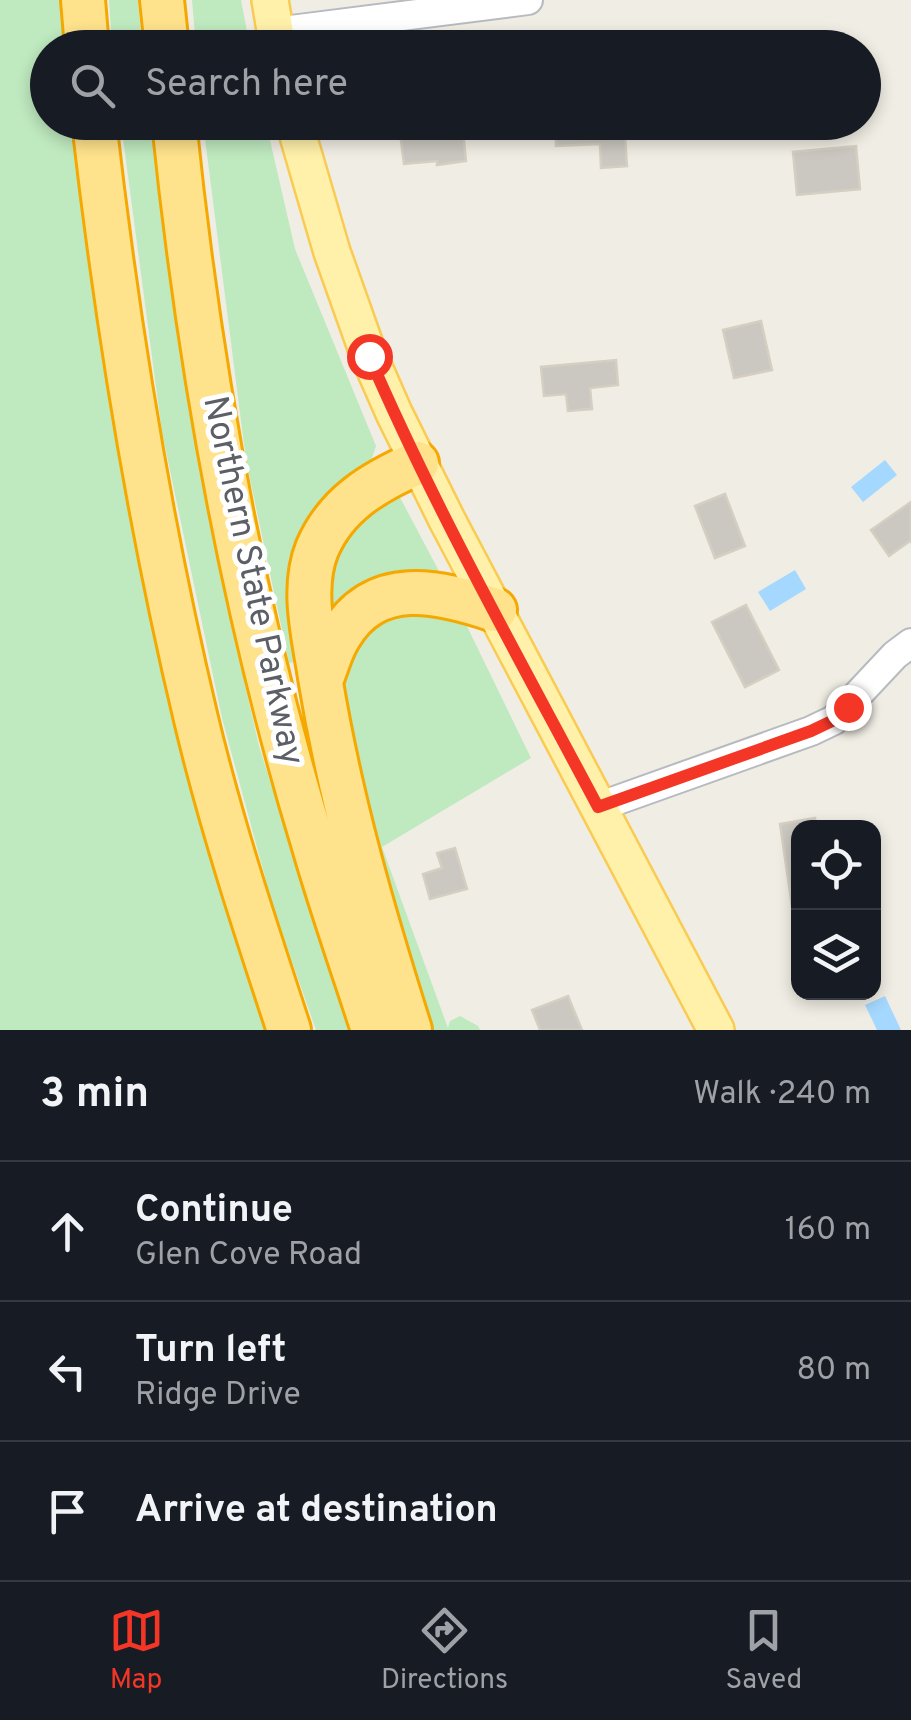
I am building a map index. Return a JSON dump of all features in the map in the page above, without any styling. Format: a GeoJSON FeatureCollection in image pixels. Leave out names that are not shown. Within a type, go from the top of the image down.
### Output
{"type":"FeatureCollection","features":[{"type":"Feature","properties":{"kind":"highway"},"geometry":{"type":"LineString","coordinates":[[84,0],[86,30]]}},
{"type":"Feature","properties":{"kind":"highway"},"geometry":{"type":"LineString","coordinates":[[162,0],[165,30]]}},
{"type":"Feature","properties":{"kind":"highway"},"geometry":{"type":"LineString","coordinates":[[96,140],[130,392],[174,625],[238,873],[289,1030]]}},
{"type":"Feature","properties":{"kind":"highway","name":"Northern State Parkway"},"geometry":{"type":"LineString","coordinates":[[176,140],[197,309],[237,539],[312,842],[374,1030]]}},
{"type":"Feature","properties":{"kind":"highway"},"geometry":{"type":"LineString","coordinates":[[410,1030],[353,842],[321,682],[310,578],[317,548],[348,503],[376,482],[418,463]]}},
{"type":"Feature","properties":{"kind":"highway"},"geometry":{"type":"LineString","coordinates":[[321,682],[334,646],[349,622],[386,597],[430,592],[495,610]]}},
{"type":"Feature","properties":{"kind":"main road"},"geometry":{"type":"LineString","coordinates":[[299,140],[350,305],[418,463],[716,1030]]}},
{"type":"Feature","properties":{"kind":"street"},"geometry":{"type":"LineString","coordinates":[[274,26],[528,0]]}},
{"type":"Feature","properties":{"kind":"street"},"geometry":{"type":"LineString","coordinates":[[598,807],[834,720],[911,643]]}},
{"type":"Feature","properties":{"kind":"green space"},"geometry":{"type":"Polygon","coordinates":[[[0,0],[60,0],[63,30],[30,30],[30,140],[74,140],[115,426],[159,651],[196,803],[267,1030],[0,1030],[0,0]]]}},
{"type":"Feature","properties":{"kind":"green space"},"geometry":{"type":"Polygon","coordinates":[[[109,0],[138,0],[141,30],[111,30],[109,0]]]}},
{"type":"Feature","properties":{"kind":"green space"},"geometry":{"type":"Polygon","coordinates":[[[192,0],[241,0],[247,30],[195,30],[192,0]]]}},
{"type":"Feature","properties":{"kind":"green space"},"geometry":{"type":"Polygon","coordinates":[[[123,140],[153,140],[194,431],[227,607],[259,746],[348,1030],[316,1030],[274,910],[222,718],[162,432],[123,140]]]}},
{"type":"Feature","properties":{"kind":"green space"},"geometry":{"type":"Polygon","coordinates":[[[205,140],[270,140],[295,249],[376,446],[370,464],[335,494],[306,660],[289,663],[246,460],[205,140]]]}},
{"type":"Feature","properties":{"kind":"green space"},"geometry":{"type":"Polygon","coordinates":[[[395,488],[440,573],[339,613],[320,608],[331,539],[395,488]]]}},
{"type":"Feature","properties":{"kind":"green space"},"geometry":{"type":"Polygon","coordinates":[[[390,609],[461,614],[531,758],[382,847],[448,1028],[450,1021],[460,1016],[480,1030],[427,1030],[375,869],[337,683],[346,651],[390,609]]]}},
{"type":"Feature","properties":{"kind":"water"},"geometry":{"type":"Polygon","coordinates":[[[885,460],[897,475],[863,502],[851,487],[885,460]]]}},
{"type":"Feature","properties":{"kind":"water"},"geometry":{"type":"Polygon","coordinates":[[[795,570],[806,589],[770,611],[758,592],[795,570]]]}},
{"type":"Feature","properties":{"kind":"water"},"geometry":{"type":"Polygon","coordinates":[[[885,996],[901,1030],[877,1030],[865,1005],[885,996]]]}},
{"type":"Feature","properties":{"kind":"building"},"geometry":{"type":"Polygon","coordinates":[[[401,140],[464,140],[466,161],[404,164],[401,140]]]}},
{"type":"Feature","properties":{"kind":"building"},"geometry":{"type":"Polygon","coordinates":[[[556,140],[625,140],[627,166],[601,168],[600,144],[556,146],[556,140]]]}},
{"type":"Feature","properties":{"kind":"building"},"geometry":{"type":"Polygon","coordinates":[[[856,146],[860,189],[797,195],[793,152],[856,146]]]}},
{"type":"Feature","properties":{"kind":"building"},"geometry":{"type":"Polygon","coordinates":[[[761,321],[772,370],[734,378],[723,330],[761,321]]]}},
{"type":"Feature","properties":{"kind":"building"},"geometry":{"type":"Polygon","coordinates":[[[616,360],[618,385],[590,388],[592,409],[568,411],[566,394],[544,396],[541,367],[616,360]]]}},
{"type":"Feature","properties":{"kind":"building"},"geometry":{"type":"Polygon","coordinates":[[[725,494],[745,546],[715,558],[695,506],[725,494]]]}},
{"type":"Feature","properties":{"kind":"building"},"geometry":{"type":"Polygon","coordinates":[[[911,502],[911,542],[889,556],[871,530],[911,502]]]}},
{"type":"Feature","properties":{"kind":"building"},"geometry":{"type":"Polygon","coordinates":[[[746,605],[779,670],[745,687],[712,622],[746,605]]]}},
{"type":"Feature","properties":{"kind":"building"},"geometry":{"type":"Polygon","coordinates":[[[791,822],[791,899],[780,824],[791,822]]]}},
{"type":"Feature","properties":{"kind":"building"},"geometry":{"type":"Polygon","coordinates":[[[455,848],[467,889],[430,899],[423,874],[442,868],[437,853],[455,848]]]}},
{"type":"Feature","properties":{"kind":"building"},"geometry":{"type":"Polygon","coordinates":[[[568,996],[582,1030],[540,1030],[532,1010],[568,996]]]}},
{"type":"Feature","properties":{"kind":"route"},"geometry":{"type":"LineString","coordinates":[[369,356],[446,520],[598,807],[811,731],[834,720],[848,707]]}}]}
